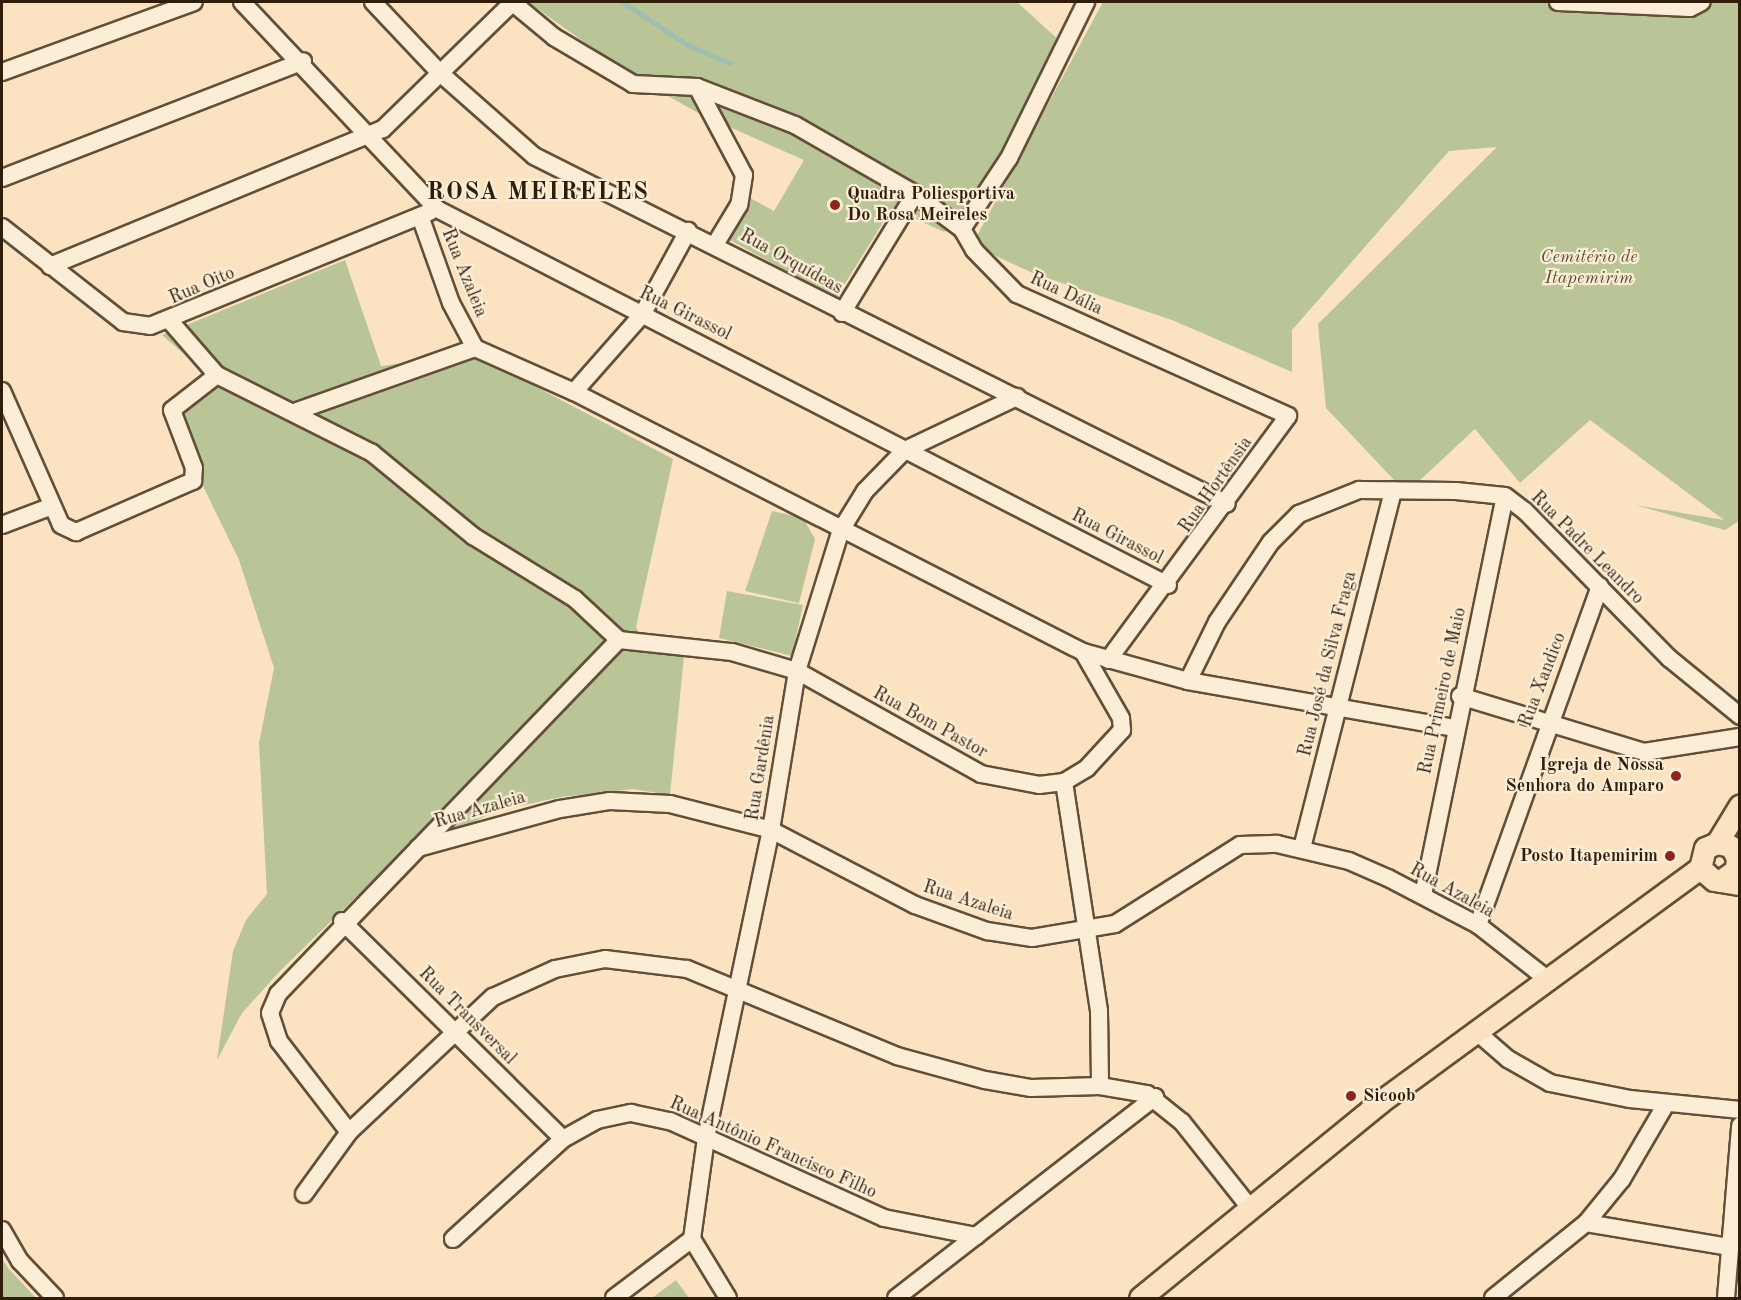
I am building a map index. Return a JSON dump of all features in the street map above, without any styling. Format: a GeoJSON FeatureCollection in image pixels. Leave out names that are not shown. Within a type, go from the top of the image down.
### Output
{"type":"FeatureCollection","features":[{"type":"Feature","properties":{"kind":"main road"},"geometry":{"type":"LineString","coordinates":[[1140,1299],[1380,1102],[1478,1033],[1547,979],[1700,868],[1705,848],[1717,843],[1740,805]]}},
{"type":"Feature","properties":{"kind":"main road"},"geometry":{"type":"LineString","coordinates":[[1700,868],[1734,873],[1735,851],[1717,843]]}},
{"type":"Feature","properties":{"kind":"street"},"geometry":{"type":"LineString","coordinates":[[2,72],[194,2]]}},
{"type":"Feature","properties":{"kind":"street","name":"Rua Girassol"},"geometry":{"type":"LineString","coordinates":[[242,2],[303,61],[367,138],[437,209],[1168,585]]}},
{"type":"Feature","properties":{"kind":"street","name":"Rua Orquídeas"},"geometry":{"type":"LineString","coordinates":[[373,2],[440,73],[534,156],[716,243],[842,313],[1227,504]]}},
{"type":"Feature","properties":{"kind":"street"},"geometry":{"type":"LineString","coordinates":[[50,266],[367,138],[402,114],[440,73],[513,2]]}},
{"type":"Feature","properties":{"kind":"street","name":"Rua Dália"},"geometry":{"type":"LineString","coordinates":[[513,2],[563,43],[633,84],[696,87],[795,125],[915,194],[962,229],[974,250],[1017,294],[1288,416]]}},
{"type":"Feature","properties":{"kind":"street"},"geometry":{"type":"LineString","coordinates":[[962,229],[1008,158],[1086,2]]}},
{"type":"Feature","properties":{"kind":"street"},"geometry":{"type":"LineString","coordinates":[[1558,2],[1690,8],[1702,2]]}},
{"type":"Feature","properties":{"kind":"street"},"geometry":{"type":"LineString","coordinates":[[2,178],[303,61]]}},
{"type":"Feature","properties":{"kind":"street"},"geometry":{"type":"LineString","coordinates":[[696,87],[744,175],[739,205],[716,243]]}},
{"type":"Feature","properties":{"kind":"street"},"geometry":{"type":"LineString","coordinates":[[842,313],[915,194]]}},
{"type":"Feature","properties":{"kind":"street","name":"Rua Oito"},"geometry":{"type":"LineString","coordinates":[[2,227],[123,322],[150,326],[170,321],[437,209]]}},
{"type":"Feature","properties":{"kind":"street","name":"Rua Azaleia"},"geometry":{"type":"LineString","coordinates":[[420,216],[451,303],[475,348]]}},
{"type":"Feature","properties":{"kind":"street"},"geometry":{"type":"LineString","coordinates":[[574,392],[642,315],[688,231]]}},
{"type":"Feature","properties":{"kind":"street"},"geometry":{"type":"LineString","coordinates":[[170,321],[217,375],[297,411],[372,453],[473,536],[575,599],[619,640],[342,921],[278,994],[270,1013],[285,1052],[349,1132]]}},
{"type":"Feature","properties":{"kind":"street"},"geometry":{"type":"LineString","coordinates":[[297,411],[475,348],[574,392],[1083,652],[1188,681],[1454,728]]}},
{"type":"Feature","properties":{"kind":"street"},"geometry":{"type":"LineString","coordinates":[[2,391],[61,525],[76,532],[193,482],[194,468],[172,410],[217,375]]}},
{"type":"Feature","properties":{"kind":"street","name":"Rua Gardênia"},"geometry":{"type":"LineString","coordinates":[[692,1239],[706,1138],[735,987],[771,830],[797,671],[841,530],[865,491],[905,450],[1017,398]]}},
{"type":"Feature","properties":{"kind":"street","name":"Rua Hortênsia"},"geometry":{"type":"LineString","coordinates":[[1108,660],[1168,585],[1288,416]]}},
{"type":"Feature","properties":{"kind":"street","name":"Rua Padre Leandro"},"geometry":{"type":"LineString","coordinates":[[1188,681],[1217,622],[1283,528],[1333,496],[1393,490],[1505,496],[1600,586],[1669,658],[1740,716]]}},
{"type":"Feature","properties":{"kind":"street","name":"Rua José da Silva Fraga"},"geometry":{"type":"LineString","coordinates":[[1302,848],[1393,490]]}},
{"type":"Feature","properties":{"kind":"street","name":"Rua Primeiro de Maio"},"geometry":{"type":"LineString","coordinates":[[1423,895],[1460,696],[1505,496]]}},
{"type":"Feature","properties":{"kind":"street"},"geometry":{"type":"LineString","coordinates":[[2,525],[52,506]]}},
{"type":"Feature","properties":{"kind":"street","name":"Rua Xandico"},"geometry":{"type":"LineString","coordinates":[[1478,925],[1547,724],[1600,586]]}},
{"type":"Feature","properties":{"kind":"street","name":"Rua Bom Pastor"},"geometry":{"type":"LineString","coordinates":[[619,640],[732,652],[797,671],[981,774],[1039,785],[1064,782],[1097,760],[1122,729],[1083,652]]}},
{"type":"Feature","properties":{"kind":"street"},"geometry":{"type":"LineString","coordinates":[[1460,696],[1644,752],[1740,737]]}},
{"type":"Feature","properties":{"kind":"street"},"geometry":{"type":"LineString","coordinates":[[1064,782],[1089,932],[1099,1011],[1100,1086]]}},
{"type":"Feature","properties":{"kind":"street","name":"Rua Azaleia"},"geometry":{"type":"LineString","coordinates":[[415,849],[494,825],[610,801],[670,804],[771,830],[915,905],[987,931],[1032,938],[1089,932],[1127,918],[1240,845],[1302,848],[1349,861],[1423,895],[1478,925],[1547,979]]}},
{"type":"Feature","properties":{"kind":"street","name":"Rua Transversal"},"geometry":{"type":"LineString","coordinates":[[342,921],[563,1139]]}},
{"type":"Feature","properties":{"kind":"street"},"geometry":{"type":"LineString","coordinates":[[304,1194],[349,1132],[453,1029],[525,979],[605,958],[687,969],[930,1066],[1031,1088],[1100,1086],[1155,1097],[1251,1209]]}},
{"type":"Feature","properties":{"kind":"street"},"geometry":{"type":"LineString","coordinates":[[1478,1033],[1508,1059],[1550,1083],[1666,1104],[1740,1110]]}},
{"type":"Feature","properties":{"kind":"street"},"geometry":{"type":"LineString","coordinates":[[896,1299],[1155,1097]]}},
{"type":"Feature","properties":{"kind":"street"},"geometry":{"type":"LineString","coordinates":[[1493,1299],[1586,1223],[1622,1179],[1666,1104]]}},
{"type":"Feature","properties":{"kind":"street","name":"Rua Antônio Francisco Filho"},"geometry":{"type":"LineString","coordinates":[[453,1239],[563,1139],[597,1119],[631,1113],[670,1121],[856,1208],[916,1228],[976,1236]]}},
{"type":"Feature","properties":{"kind":"street"},"geometry":{"type":"LineString","coordinates":[[1726,1299],[1740,1126]]}},
{"type":"Feature","properties":{"kind":"street"},"geometry":{"type":"LineString","coordinates":[[1586,1223],[1730,1247]]}},
{"type":"Feature","properties":{"kind":"street"},"geometry":{"type":"LineString","coordinates":[[2,1230],[20,1261],[55,1299]]}},
{"type":"Feature","properties":{"kind":"street"},"geometry":{"type":"LineString","coordinates":[[614,1299],[692,1239],[728,1299]]}},
{"type":"Feature","properties":{"kind":"green space"},"geometry":{"type":"Polygon","coordinates":[[[528,2],[1017,2],[1062,43],[995,166],[954,226],[944,232],[892,208],[836,298],[728,239],[750,198],[774,211],[804,160],[700,114],[629,74],[528,2]]]}},
{"type":"Feature","properties":{"kind":"green space","name":"Cemitério de Itapemirim"},"geometry":{"type":"Polygon","coordinates":[[[1103,2],[1739,2],[1739,521],[1725,530],[1635,505],[1724,520],[1590,420],[1520,483],[1475,429],[1418,482],[1396,482],[1326,408],[1318,324],[1497,147],[1449,151],[1292,330],[1292,372],[1172,320],[1035,274],[972,245],[1103,2]]]}},
{"type":"Feature","properties":{"kind":"green space"},"geometry":{"type":"Polygon","coordinates":[[[345,260],[381,366],[472,353],[673,459],[636,627],[640,635],[686,637],[670,795],[633,789],[561,797],[496,811],[435,841],[357,896],[281,970],[242,1013],[217,1060],[233,951],[246,920],[267,894],[259,743],[274,668],[239,560],[166,410],[208,375],[162,335],[345,260]]]}},
{"type":"Feature","properties":{"kind":"green space"},"geometry":{"type":"Polygon","coordinates":[[[772,511],[803,518],[815,539],[799,603],[745,591],[772,511]]]}},
{"type":"Feature","properties":{"kind":"green space"},"geometry":{"type":"Polygon","coordinates":[[[727,591],[803,605],[792,656],[719,638],[727,591]]]}},
{"type":"Feature","properties":{"kind":"green space"},"geometry":{"type":"Polygon","coordinates":[[[2,1259],[9,1269],[36,1298],[2,1298],[2,1259]]]}},
{"type":"Feature","properties":{"kind":"green space"},"geometry":{"type":"Polygon","coordinates":[[[676,1280],[689,1298],[652,1298],[676,1280]]]}},
{"type":"Feature","properties":{"kind":"waterway"},"geometry":{"type":"LineString","coordinates":[[623,2],[688,45],[730,63]]}},
{"type":"Feature","properties":{"kind":"place","name":"Quadra Poliesportiva Do Rosa Meireles"},"geometry":{"type":"Point","coordinates":[835,205]}},
{"type":"Feature","properties":{"kind":"place","name":"Igreja de Nossa Senhora do Amparo"},"geometry":{"type":"Point","coordinates":[1676,776]}},
{"type":"Feature","properties":{"kind":"place","name":"Posto Itapemirim"},"geometry":{"type":"Point","coordinates":[1670,856]}},
{"type":"Feature","properties":{"kind":"place","name":"Sicoob"},"geometry":{"type":"Point","coordinates":[1351,1096]}},
{"type":"Feature","properties":{"kind":"district","name":"ROSA MEIRELES"},"geometry":{"type":"Point","coordinates":[538,194]}}]}
